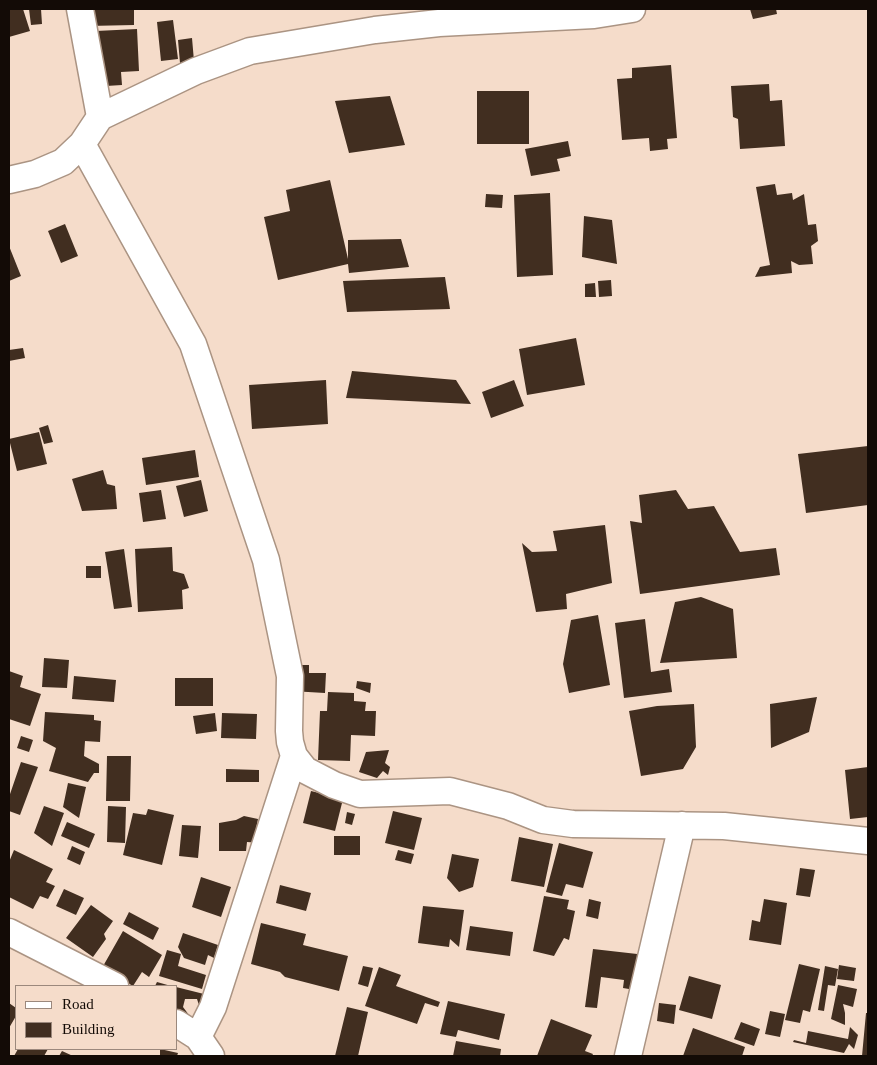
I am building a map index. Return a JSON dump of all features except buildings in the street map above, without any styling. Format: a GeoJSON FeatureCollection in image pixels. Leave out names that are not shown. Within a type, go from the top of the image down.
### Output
{"type":"FeatureCollection","features":[{"type":"Feature","properties":{"kind":"street"},"geometry":{"type":"LineString","coordinates":[[80,9],[100,117]]}},
{"type":"Feature","properties":{"kind":"street"},"geometry":{"type":"LineString","coordinates":[[9,180],[35,174],[63,162],[82,144],[100,117],[196,71],[250,51],[375,30],[439,23],[594,15],[632,9]]}},
{"type":"Feature","properties":{"kind":"street"},"geometry":{"type":"LineString","coordinates":[[82,144],[194,344],[266,560],[290,676],[289,730],[294,756],[305,770],[334,785],[360,794],[450,791],[508,806],[543,820],[572,824],[724,826],[868,841]]}},
{"type":"Feature","properties":{"kind":"street"},"geometry":{"type":"LineString","coordinates":[[178,1024],[205,1047],[213,1007],[294,756]]}},
{"type":"Feature","properties":{"kind":"street"},"geometry":{"type":"LineString","coordinates":[[628,1056],[682,826]]}},
{"type":"Feature","properties":{"kind":"street"},"geometry":{"type":"LineString","coordinates":[[9,932],[112,985]]}}]}
